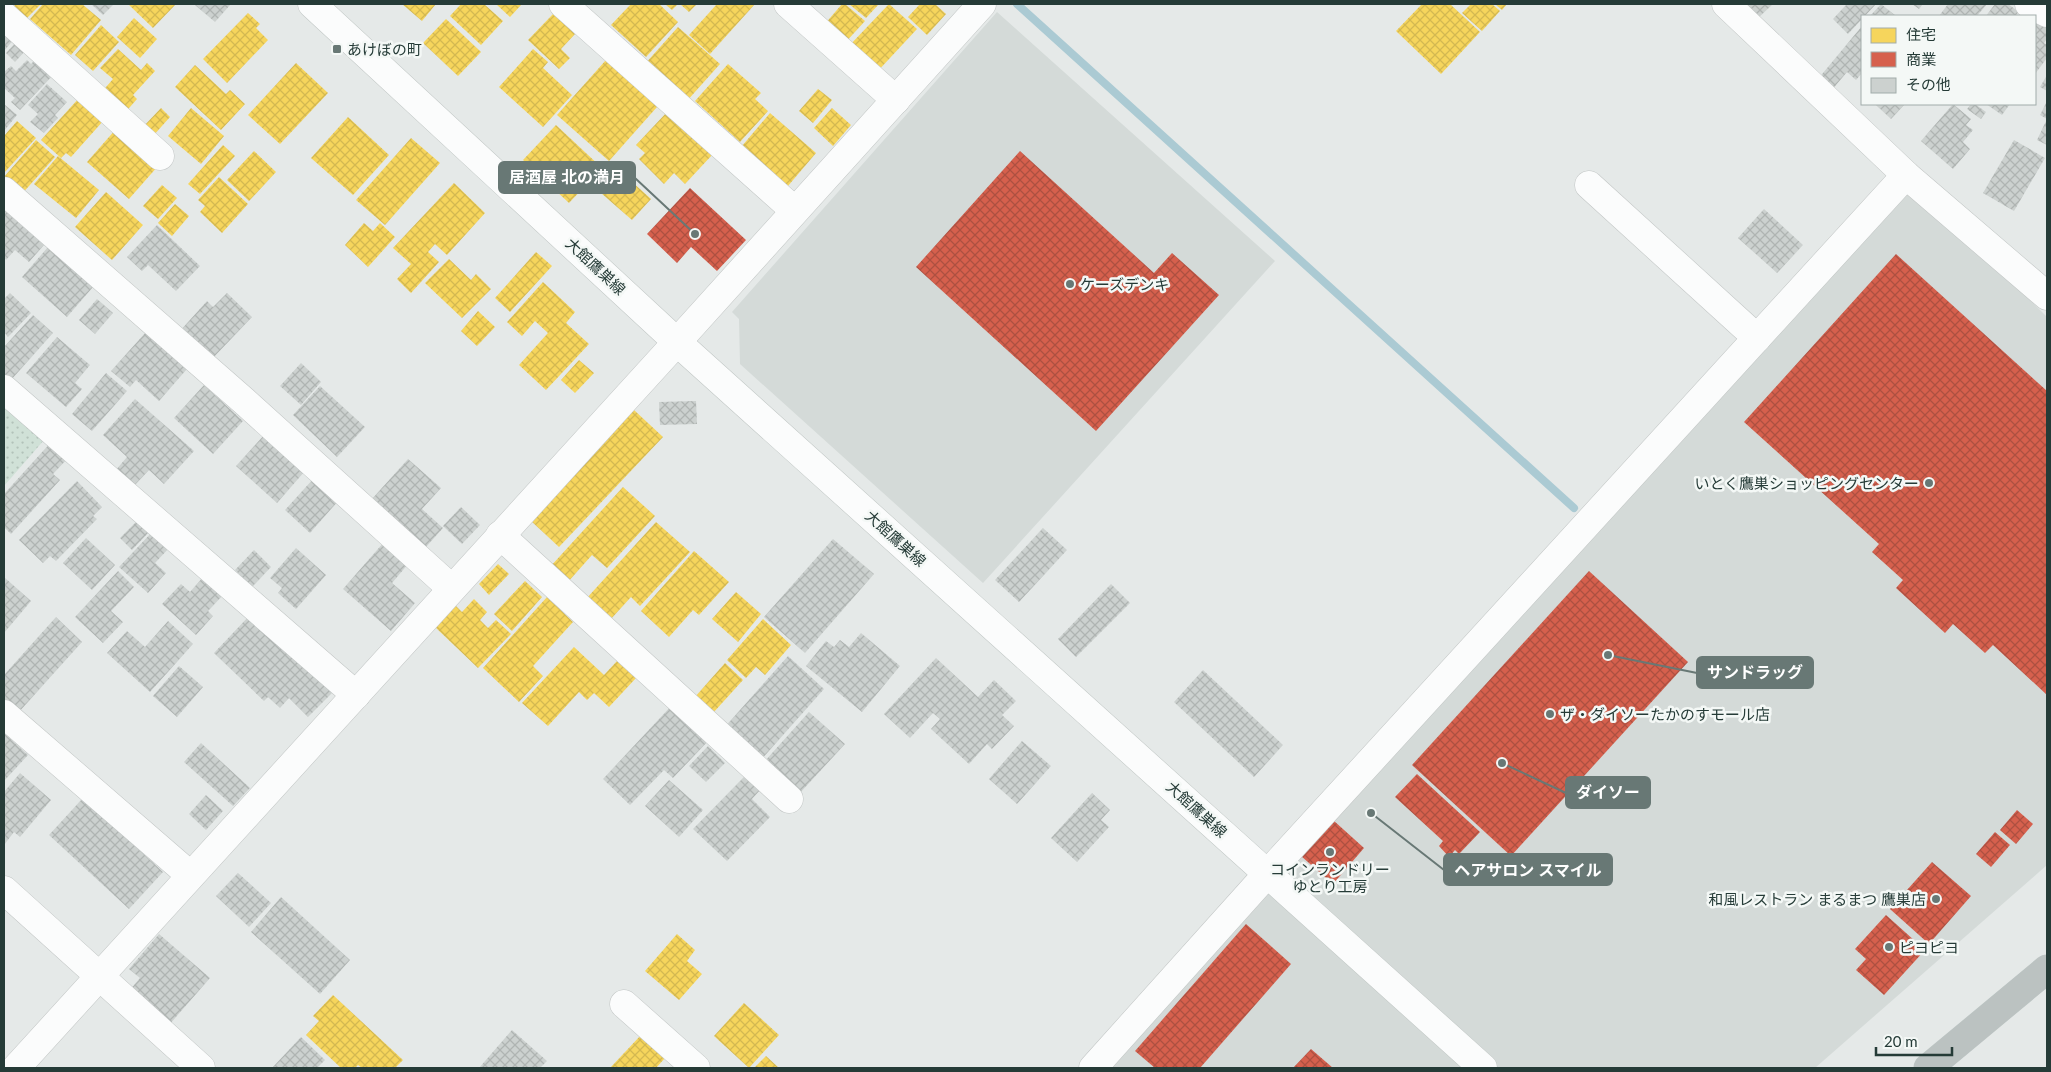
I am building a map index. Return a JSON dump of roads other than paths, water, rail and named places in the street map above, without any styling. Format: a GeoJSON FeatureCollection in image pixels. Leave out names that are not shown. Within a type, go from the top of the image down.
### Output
{"type":"FeatureCollection","features":[{"type":"Feature","properties":{"kind":"highway"},"geometry":{"type":"LineString","coordinates":[[1928,1068],[2047,969]]}},
{"type":"Feature","properties":{"kind":"street","name":"大館鷹巣線"},"geometry":{"type":"LineString","coordinates":[[312,4],[677,342],[1483,1068]]}},
{"type":"Feature","properties":{"kind":"street"},"geometry":{"type":"LineString","coordinates":[[563,4],[794,210]]}},
{"type":"Feature","properties":{"kind":"street"},"geometry":{"type":"LineString","coordinates":[[788,4],[896,100]]}},
{"type":"Feature","properties":{"kind":"street"},"geometry":{"type":"LineString","coordinates":[[16,1068],[982,4]]}},
{"type":"Feature","properties":{"kind":"street"},"geometry":{"type":"LineString","coordinates":[[1726,4],[1906,175],[2047,296]]}},
{"type":"Feature","properties":{"kind":"street"},"geometry":{"type":"LineString","coordinates":[[2029,4],[2047,13]]}},
{"type":"Feature","properties":{"kind":"street"},"geometry":{"type":"LineString","coordinates":[[4,16],[160,156]]}},
{"type":"Feature","properties":{"kind":"street"},"geometry":{"type":"LineString","coordinates":[[1093,1068],[1268,873],[1906,175]]}},
{"type":"Feature","properties":{"kind":"street"},"geometry":{"type":"LineString","coordinates":[[1589,186],[1757,338]]}},
{"type":"Feature","properties":{"kind":"street"},"geometry":{"type":"LineString","coordinates":[[4,191],[244,401],[452,588]]}},
{"type":"Feature","properties":{"kind":"street"},"geometry":{"type":"LineString","coordinates":[[4,389],[356,695]]}},
{"type":"Feature","properties":{"kind":"street"},"geometry":{"type":"LineString","coordinates":[[500,536],[789,799]]}},
{"type":"Feature","properties":{"kind":"street"},"geometry":{"type":"LineString","coordinates":[[4,714],[190,875]]}},
{"type":"Feature","properties":{"kind":"street"},"geometry":{"type":"LineString","coordinates":[[4,890],[200,1068]]}},
{"type":"Feature","properties":{"kind":"street"},"geometry":{"type":"LineString","coordinates":[[624,1004],[696,1068]]}},
{"type":"Feature","properties":{"kind":"waterway"},"geometry":{"type":"LineString","coordinates":[[1017,4],[1574,508]]}},
{"type":"Feature","properties":{"kind":"place","name":"あけぼの町"},"geometry":{"type":"Point","coordinates":[337,49]}},
{"type":"Feature","properties":{"kind":"place","name":"居酒屋 北の満月"},"geometry":{"type":"Point","coordinates":[695,234]}},
{"type":"Feature","properties":{"kind":"place","name":"ケーズデンキ"},"geometry":{"type":"Point","coordinates":[1070,284]}},
{"type":"Feature","properties":{"kind":"place","name":"いとく鷹巣ショッピングセンター"},"geometry":{"type":"Point","coordinates":[1929,483]}},
{"type":"Feature","properties":{"kind":"place","name":"サンドラッグ"},"geometry":{"type":"Point","coordinates":[1608,655]}},
{"type":"Feature","properties":{"kind":"place","name":"ザ・ダイソーたかのすモール店"},"geometry":{"type":"Point","coordinates":[1550,714]}},
{"type":"Feature","properties":{"kind":"place","name":"ダイソー"},"geometry":{"type":"Point","coordinates":[1502,763]}},
{"type":"Feature","properties":{"kind":"place","name":"ヘアサロン スマイル"},"geometry":{"type":"Point","coordinates":[1371,813]}},
{"type":"Feature","properties":{"kind":"place","name":"コインランドリー ゆとり工房"},"geometry":{"type":"Point","coordinates":[1330,852]}},
{"type":"Feature","properties":{"kind":"place","name":"和風レストラン まるまつ 鷹巣店"},"geometry":{"type":"Point","coordinates":[1936,899]}},
{"type":"Feature","properties":{"kind":"place","name":"ピヨピヨ"},"geometry":{"type":"Point","coordinates":[1889,947]}}]}
